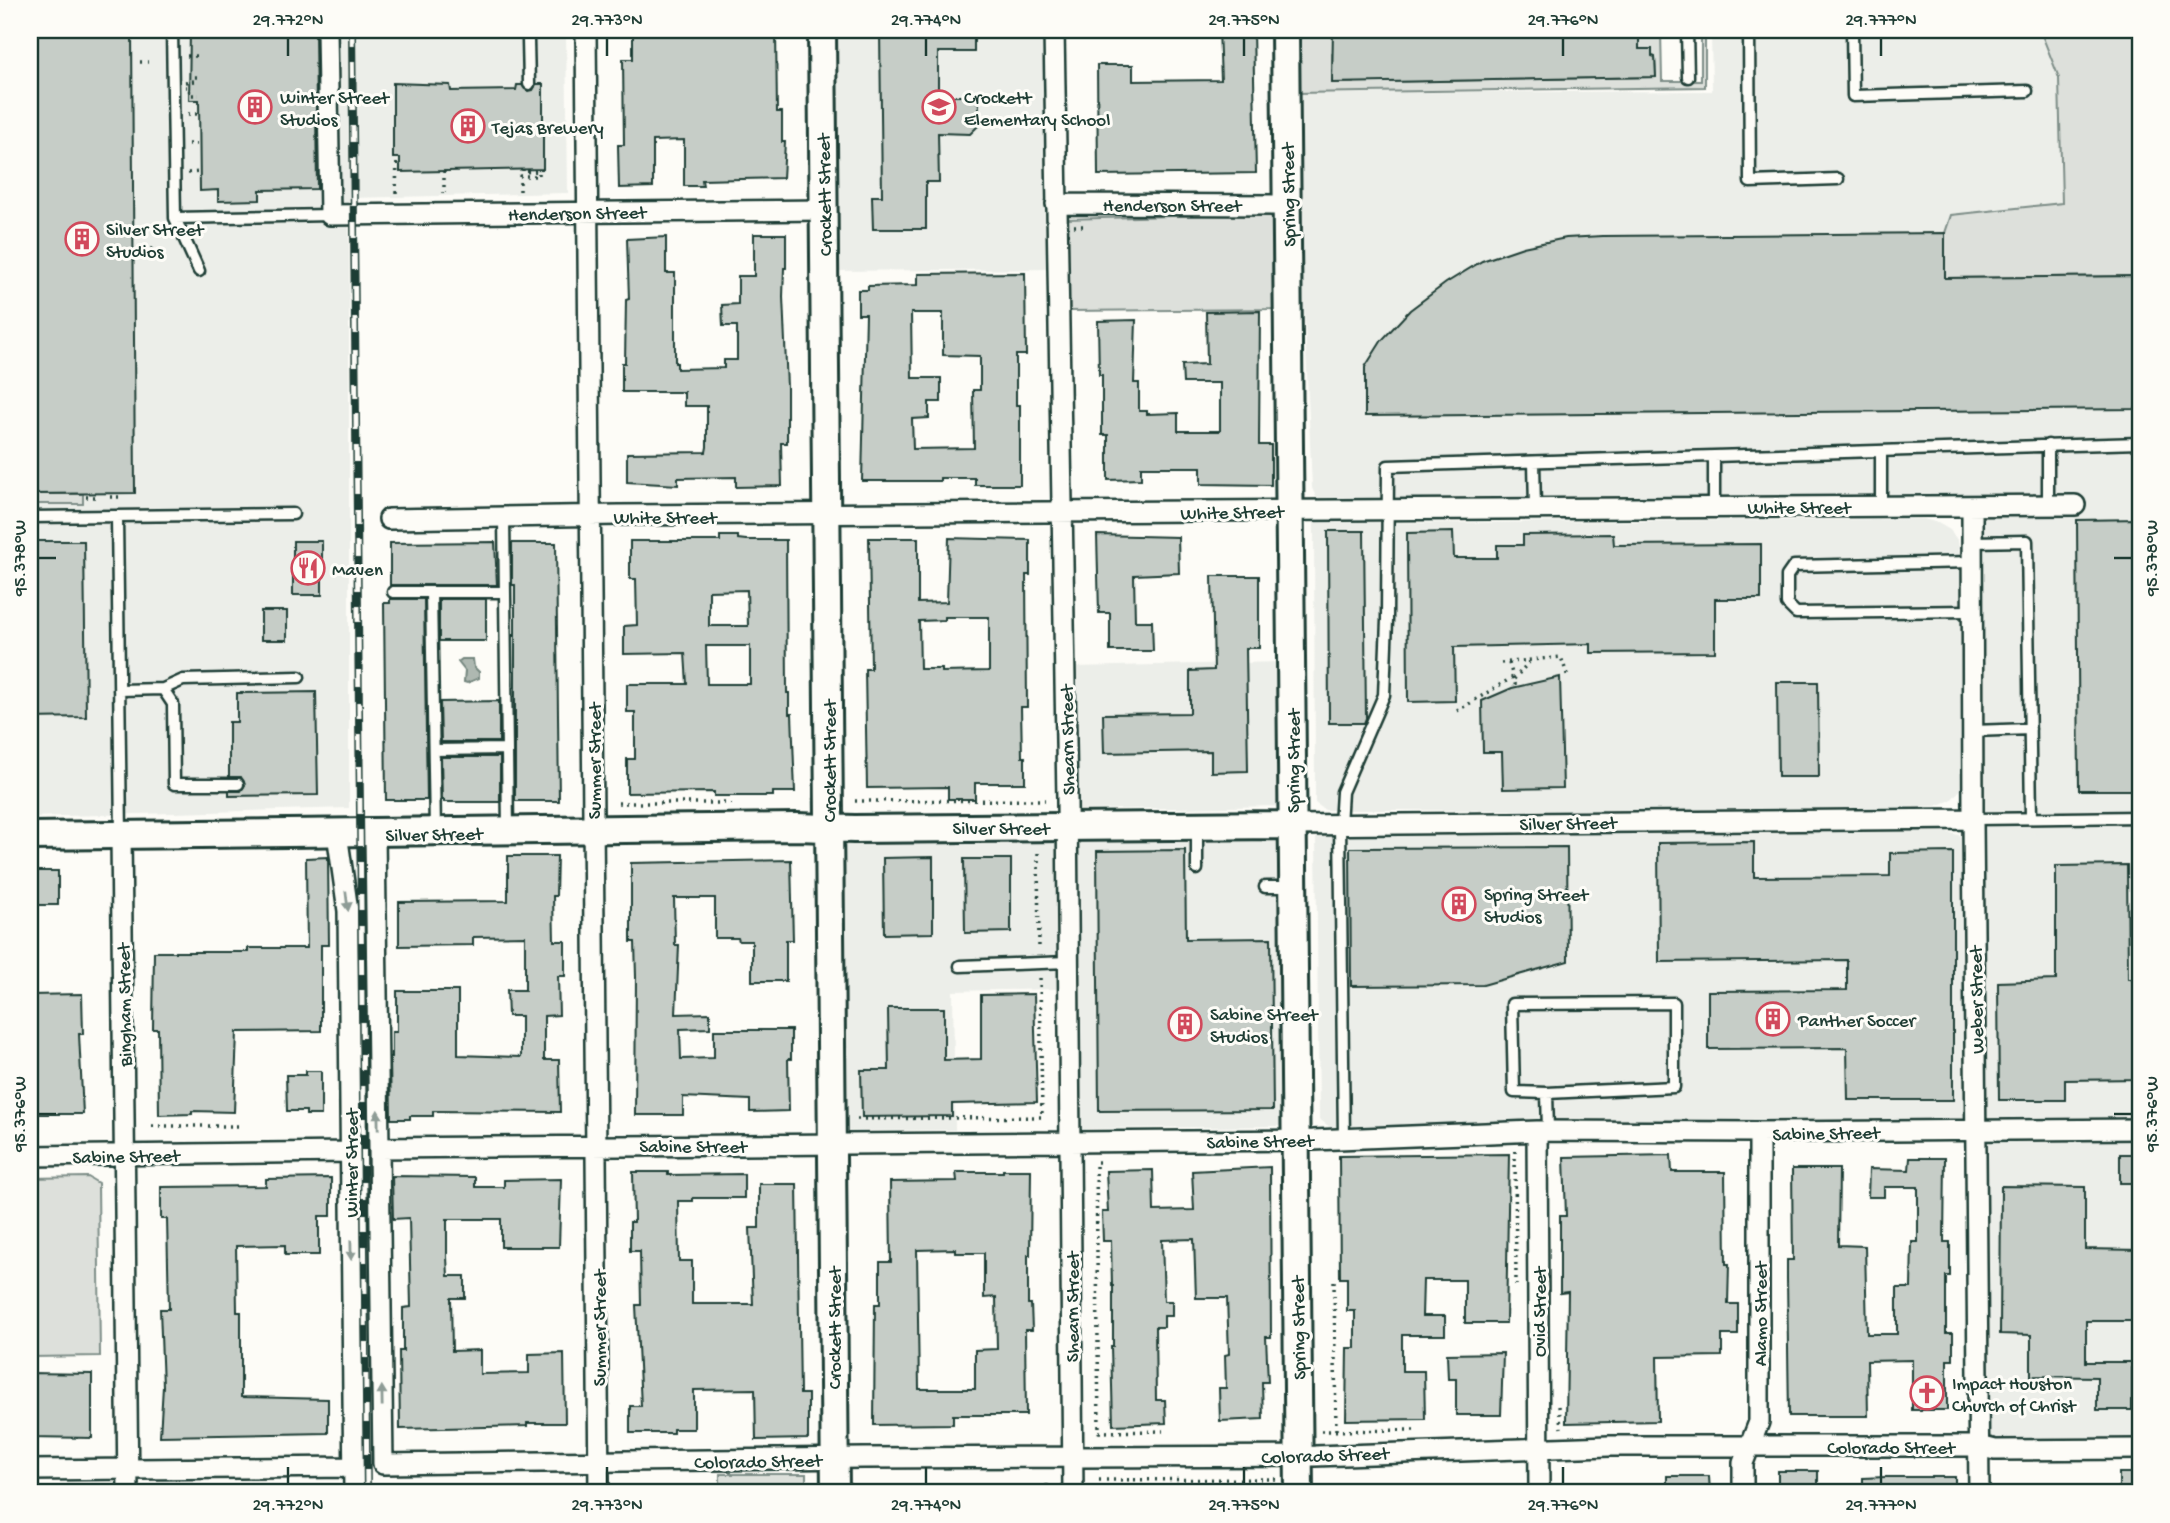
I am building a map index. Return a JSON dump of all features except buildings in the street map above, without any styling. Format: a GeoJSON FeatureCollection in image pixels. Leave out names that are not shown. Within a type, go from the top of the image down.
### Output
{"type":"FeatureCollection","features":[{"type":"Feature","properties":{"kind":"street"},"geometry":{"type":"LineString","coordinates":[[327,30],[330,215]]}},
{"type":"Feature","properties":{"kind":"street","name":"Summer Street"},"geometry":{"type":"LineString","coordinates":[[586,30],[599,1493]]}},
{"type":"Feature","properties":{"kind":"street","name":"Crockett Street"},"geometry":{"type":"LineString","coordinates":[[822,30],[835,1493]]}},
{"type":"Feature","properties":{"kind":"street","name":"Shearn Street"},"geometry":{"type":"LineString","coordinates":[[1054,30],[1063,513],[1073,1493]]}},
{"type":"Feature","properties":{"kind":"street","name":"Spring Street"},"geometry":{"type":"LineString","coordinates":[[1285,30],[1298,1456],[1289,1486]]}},
{"type":"Feature","properties":{"kind":"street","name":"Henderson Street"},"geometry":{"type":"LineString","coordinates":[[1056,204],[1287,205]]}},
{"type":"Feature","properties":{"kind":"street","name":"Henderson Street"},"geometry":{"type":"LineString","coordinates":[[330,215],[824,210]]}},
{"type":"Feature","properties":{"kind":"street","name":"White Street"},"geometry":{"type":"LineString","coordinates":[[389,519],[2075,505]]}},
{"type":"Feature","properties":{"kind":"street","name":"Weber Street"},"geometry":{"type":"LineString","coordinates":[[1972,507],[1979,1493]]}},
{"type":"Feature","properties":{"kind":"street","name":"Silver Street"},"geometry":{"type":"LineString","coordinates":[[30,836],[797,827],[829,829],[1973,819]]}},
{"type":"Feature","properties":{"kind":"street","name":"Winter Street"},"geometry":{"type":"LineString","coordinates":[[337,833],[348,911],[354,1493]]}},
{"type":"Feature","properties":{"kind":"street","name":"Winter Street"},"geometry":{"type":"LineString","coordinates":[[375,833],[383,1464]]}},
{"type":"Feature","properties":{"kind":"street","name":"Bingham Street"},"geometry":{"type":"LineString","coordinates":[[121,835],[128,1493]]}},
{"type":"Feature","properties":{"kind":"street","name":"Sabine Street"},"geometry":{"type":"LineString","coordinates":[[379,1148],[1296,1140],[1542,1131],[2140,1129]]}},
{"type":"Feature","properties":{"kind":"street","name":"Ovid Street"},"geometry":{"type":"LineString","coordinates":[[1539,1493],[1542,1131]]}},
{"type":"Feature","properties":{"kind":"street","name":"Alamo Street"},"geometry":{"type":"LineString","coordinates":[[1743,1493],[1743,1464],[1759,1422],[1759,1132]]}},
{"type":"Feature","properties":{"kind":"street","name":"Sabine Street"},"geometry":{"type":"LineString","coordinates":[[30,1156],[349,1152]]}},
{"type":"Feature","properties":{"kind":"street","name":"Colorado Street"},"geometry":{"type":"LineString","coordinates":[[383,1464],[1298,1456],[1539,1448],[1750,1445],[1979,1446],[1995,1450],[2140,1449]]}},
{"type":"Feature","properties":{"kind":"street"},"geometry":{"type":"LineString","coordinates":[[30,1470],[353,1467]]}},
{"type":"Feature","properties":{"kind":"lane"},"geometry":{"type":"LineString","coordinates":[[172,30],[175,218],[199,271]]}},
{"type":"Feature","properties":{"kind":"lane"},"geometry":{"type":"LineString","coordinates":[[1687,30],[1688,77]]}},
{"type":"Feature","properties":{"kind":"lane"},"geometry":{"type":"LineString","coordinates":[[1749,30],[1750,182],[1838,179]]}},
{"type":"Feature","properties":{"kind":"lane"},"geometry":{"type":"LineString","coordinates":[[1852,30],[1853,96],[2028,91]]}},
{"type":"Feature","properties":{"kind":"lane"},"geometry":{"type":"LineString","coordinates":[[528,40],[529,84]]}},
{"type":"Feature","properties":{"kind":"lane"},"geometry":{"type":"LineString","coordinates":[[175,218],[330,215]]}},
{"type":"Feature","properties":{"kind":"lane"},"geometry":{"type":"LineString","coordinates":[[1344,1138],[1340,824],[1342,792],[1384,695],[1388,466],[2140,443]]}},
{"type":"Feature","properties":{"kind":"lane"},"geometry":{"type":"LineString","coordinates":[[2048,445],[2048,505]]}},
{"type":"Feature","properties":{"kind":"lane"},"geometry":{"type":"LineString","coordinates":[[1881,451],[1881,506]]}},
{"type":"Feature","properties":{"kind":"lane"},"geometry":{"type":"LineString","coordinates":[[1714,456],[1714,507]]}},
{"type":"Feature","properties":{"kind":"lane"},"geometry":{"type":"LineString","coordinates":[[1534,461],[1535,509]]}},
{"type":"Feature","properties":{"kind":"lane"},"geometry":{"type":"LineString","coordinates":[[30,517],[293,514]]}},
{"type":"Feature","properties":{"kind":"lane","name":"Bingham Street"},"geometry":{"type":"LineString","coordinates":[[117,517],[121,835]]}},
{"type":"Feature","properties":{"kind":"lane"},"geometry":{"type":"LineString","coordinates":[[504,518],[508,832]]}},
{"type":"Feature","properties":{"kind":"lane"},"geometry":{"type":"LineString","coordinates":[[1972,542],[2027,541],[2031,818]]}},
{"type":"Feature","properties":{"kind":"lane"},"geometry":{"type":"LineString","coordinates":[[1972,562],[1794,566],[1787,576],[1787,604],[1796,613],[1972,611]]}},
{"type":"Feature","properties":{"kind":"lane"},"geometry":{"type":"LineString","coordinates":[[394,592],[505,592]]}},
{"type":"Feature","properties":{"kind":"lane"},"geometry":{"type":"LineString","coordinates":[[431,592],[435,833]]}},
{"type":"Feature","properties":{"kind":"lane"},"geometry":{"type":"LineString","coordinates":[[119,690],[163,689],[183,680],[299,677]]}},
{"type":"Feature","properties":{"kind":"lane"},"geometry":{"type":"LineString","coordinates":[[163,689],[173,704],[174,784],[238,784]]}},
{"type":"Feature","properties":{"kind":"lane"},"geometry":{"type":"LineString","coordinates":[[1973,731],[2030,729]]}},
{"type":"Feature","properties":{"kind":"lane"},"geometry":{"type":"LineString","coordinates":[[434,750],[507,749]]}},
{"type":"Feature","properties":{"kind":"lane"},"geometry":{"type":"LineString","coordinates":[[1973,819],[2140,817]]}},
{"type":"Feature","properties":{"kind":"lane"},"geometry":{"type":"LineString","coordinates":[[1197,826],[1197,869]]}},
{"type":"Feature","properties":{"kind":"lane"},"geometry":{"type":"LineString","coordinates":[[1265,887],[1293,887]]}},
{"type":"Feature","properties":{"kind":"lane"},"geometry":{"type":"LineString","coordinates":[[960,966],[1068,962]]}},
{"type":"Feature","properties":{"kind":"lane"},"geometry":{"type":"LineString","coordinates":[[1674,1003],[1675,1087],[1547,1093],[1514,1092],[1512,1004],[1674,1003]]}},
{"type":"Feature","properties":{"kind":"lane"},"geometry":{"type":"LineString","coordinates":[[1542,1131],[1547,1093]]}},
{"type":"Feature","properties":{"kind":"path"},"geometry":{"type":"LineString","coordinates":[[140,62],[148,62]]}},
{"type":"Feature","properties":{"kind":"path"},"geometry":{"type":"LineString","coordinates":[[396,193],[397,158]]}},
{"type":"Feature","properties":{"kind":"path"},"geometry":{"type":"LineString","coordinates":[[520,191],[520,176],[539,176],[539,171],[523,170]]}},
{"type":"Feature","properties":{"kind":"path"},"geometry":{"type":"LineString","coordinates":[[443,171],[444,192]]}},
{"type":"Feature","properties":{"kind":"path"},"geometry":{"type":"LineString","coordinates":[[86,497],[97,497]]}},
{"type":"Feature","properties":{"kind":"path"},"geometry":{"type":"LineString","coordinates":[[110,497],[121,497]]}},
{"type":"Feature","properties":{"kind":"path"},"geometry":{"type":"LineString","coordinates":[[1501,663],[1561,657],[1568,677]]}},
{"type":"Feature","properties":{"kind":"path"},"geometry":{"type":"LineString","coordinates":[[1457,710],[1514,678],[1529,662]]}},
{"type":"Feature","properties":{"kind":"path"},"geometry":{"type":"LineString","coordinates":[[1509,663],[1517,687]]}},
{"type":"Feature","properties":{"kind":"path"},"geometry":{"type":"LineString","coordinates":[[855,802],[1045,800]]}},
{"type":"Feature","properties":{"kind":"path"},"geometry":{"type":"LineString","coordinates":[[618,803],[737,803]]}},
{"type":"Feature","properties":{"kind":"path"},"geometry":{"type":"LineString","coordinates":[[857,1119],[1042,1117],[1038,853]]}},
{"type":"Feature","properties":{"kind":"path"},"geometry":{"type":"LineString","coordinates":[[152,1125],[243,1126]]}},
{"type":"Feature","properties":{"kind":"path"},"geometry":{"type":"LineString","coordinates":[[1515,1132],[1516,1285]]}},
{"type":"Feature","properties":{"kind":"path"},"geometry":{"type":"LineString","coordinates":[[1096,1162],[1100,1432],[1163,1431]]}},
{"type":"Feature","properties":{"kind":"path"},"geometry":{"type":"LineString","coordinates":[[1334,1281],[1336,1431]]}},
{"type":"Feature","properties":{"kind":"path"},"geometry":{"type":"LineString","coordinates":[[1315,1431],[1415,1430],[1425,1437]]}},
{"type":"Feature","properties":{"kind":"path"},"geometry":{"type":"LineString","coordinates":[[1100,1480],[1289,1486]]}},
{"type":"Feature","properties":{"kind":"path"},"geometry":{"type":"LineString","coordinates":[[1047,1483],[1047,1493]]}},
{"type":"Feature","properties":{"kind":"shaded area"},"geometry":{"type":"Polygon","coordinates":[[[30,30],[566,30],[568,193],[349,198],[349,808],[30,817],[30,30]]]}},
{"type":"Feature","properties":{"kind":"shaded area","name":"Crockett Elementary School"},"geometry":{"type":"Polygon","coordinates":[[[827,30],[1050,30],[1051,269],[830,271],[827,30]]]}},
{"type":"Feature","properties":{"kind":"shaded area"},"geometry":{"type":"Polygon","coordinates":[[[1294,30],[1333,30],[1336,53],[1332,54],[1332,83],[1354,83],[1355,80],[1375,82],[1656,77],[1652,49],[1639,49],[1639,30],[1661,30],[1662,81],[1701,81],[1701,30],[1705,30],[1705,87],[1295,93],[1294,30]]]}},
{"type":"Feature","properties":{"kind":"shaded area"},"geometry":{"type":"Polygon","coordinates":[[[1711,30],[2090,30],[2140,138],[2140,1117],[1986,1118],[1982,494],[1325,500],[1316,497],[1312,488],[1295,93],[1712,91],[1711,30]]]}},
{"type":"Feature","properties":{"kind":"shaded area"},"geometry":{"type":"Polygon","coordinates":[[[2040,30],[2130,30],[2140,46],[2140,276],[1945,278],[1945,233],[1951,215],[2062,203],[2059,78],[2040,30]]]}},
{"type":"Feature","properties":{"kind":"shaded area"},"geometry":{"type":"Polygon","coordinates":[[[1277,213],[1276,309],[1069,311],[1066,219],[1277,213]]]}},
{"type":"Feature","properties":{"kind":"shaded area"},"geometry":{"type":"Polygon","coordinates":[[[31,494],[83,494],[83,504],[31,504],[31,494]]]}},
{"type":"Feature","properties":{"kind":"shaded area"},"geometry":{"type":"Polygon","coordinates":[[[1924,519],[1950,530],[1958,541],[1961,560],[1961,789],[1951,800],[1936,806],[1767,810],[1325,810],[1315,803],[1314,521],[1426,523],[1924,519]]]}},
{"type":"Feature","properties":{"kind":"shaded area"},"geometry":{"type":"Polygon","coordinates":[[[462,659],[473,659],[479,678],[464,682],[465,671],[458,662],[462,659]]]}},
{"type":"Feature","properties":{"kind":"shaded area"},"geometry":{"type":"Polygon","coordinates":[[[1282,662],[1283,806],[1075,810],[1074,667],[1282,662]]]}},
{"type":"Feature","properties":{"kind":"shaded area"},"geometry":{"type":"Polygon","coordinates":[[[1399,830],[1943,831],[1962,836],[1965,1122],[1474,1123],[1330,1127],[1319,1119],[1316,834],[1399,830]]]}},
{"type":"Feature","properties":{"kind":"shaded area","name":"Sabine Street Studios"},"geometry":{"type":"Polygon","coordinates":[[[1285,834],[1288,1126],[1077,1129],[1074,835],[1285,834]]]}},
{"type":"Feature","properties":{"kind":"shaded area"},"geometry":{"type":"Polygon","coordinates":[[[1057,835],[1059,989],[953,991],[955,1130],[847,1131],[843,838],[1057,835]]]}},
{"type":"Feature","properties":{"kind":"shaded area"},"geometry":{"type":"Polygon","coordinates":[[[2140,1139],[2140,1437],[1984,1438],[1986,1140],[2140,1139]]]}},
{"type":"Feature","properties":{"kind":"shaded area"},"geometry":{"type":"Polygon","coordinates":[[[88,1177],[98,1183],[100,1356],[30,1357],[30,1178],[88,1177]]]}},
{"type":"Feature","properties":{"kind":"shaded area"},"geometry":{"type":"Polygon","coordinates":[[[720,1474],[806,1474],[806,1493],[720,1493],[720,1474]]]}},
{"type":"Feature","properties":{"kind":"railway"},"geometry":{"type":"LineString","coordinates":[[352,30],[367,1493]]}},
{"type":"Feature","properties":{"kind":"place","name":"Winter Street Studios"},"geometry":{"type":"Point","coordinates":[255,107]}},
{"type":"Feature","properties":{"kind":"place","name":"Crockett Elementary School"},"geometry":{"type":"Point","coordinates":[939,107]}},
{"type":"Feature","properties":{"kind":"place","name":"Tejas Brewery"},"geometry":{"type":"Point","coordinates":[468,126]}},
{"type":"Feature","properties":{"kind":"place","name":"Silver Street Studios"},"geometry":{"type":"Point","coordinates":[82,239]}},
{"type":"Feature","properties":{"kind":"place","name":"Maven"},"geometry":{"type":"Point","coordinates":[308,568]}},
{"type":"Feature","properties":{"kind":"place","name":"Spring Street Studios"},"geometry":{"type":"Point","coordinates":[1459,904]}},
{"type":"Feature","properties":{"kind":"place","name":"Panther Soccer"},"geometry":{"type":"Point","coordinates":[1773,1019]}},
{"type":"Feature","properties":{"kind":"place","name":"Sabine Street Studios"},"geometry":{"type":"Point","coordinates":[1185,1024]}},
{"type":"Feature","properties":{"kind":"place","name":"Impact Houston Church of Christ"},"geometry":{"type":"Point","coordinates":[1927,1393]}}]}
